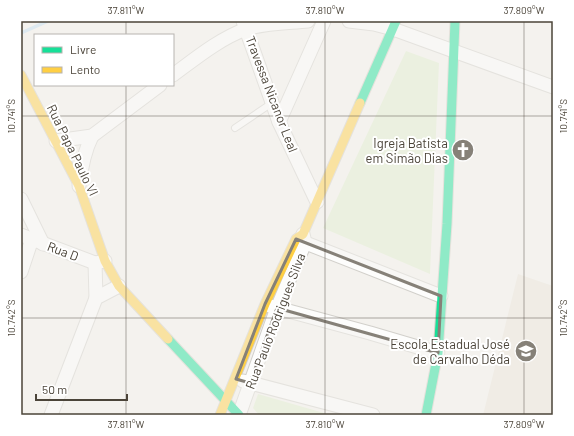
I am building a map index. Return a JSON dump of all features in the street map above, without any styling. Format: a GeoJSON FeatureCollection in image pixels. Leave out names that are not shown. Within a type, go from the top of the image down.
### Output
{"type":"FeatureCollection","features":[{"type":"Feature","properties":{"kind":"street"},"geometry":{"type":"LineString","coordinates":[[174,74],[245,25],[265,25],[308,21]]}},
{"type":"Feature","properties":{"kind":"street"},"geometry":{"type":"LineString","coordinates":[[280,122],[324,21]]}},
{"type":"Feature","properties":{"kind":"street"},"geometry":{"type":"LineString","coordinates":[[349,21],[394,25],[454,52],[553,87]]}},
{"type":"Feature","properties":{"kind":"street"},"geometry":{"type":"LineString","coordinates":[[426,415],[438,353],[447,224],[455,21]]}},
{"type":"Feature","properties":{"kind":"street","name":"Travessa Nicanor Leal"},"geometry":{"type":"LineString","coordinates":[[245,25],[272,103],[317,202]]}},
{"type":"Feature","properties":{"kind":"street"},"geometry":{"type":"LineString","coordinates":[[394,25],[301,239],[441,296]]}},
{"type":"Feature","properties":{"kind":"street","name":"Rua Papa Paulo VI"},"geometry":{"type":"LineString","coordinates":[[21,75],[78,186],[100,262],[119,286],[239,415]]}},
{"type":"Feature","properties":{"kind":"street"},"geometry":{"type":"LineString","coordinates":[[56,141],[92,136],[159,86]]}},
{"type":"Feature","properties":{"kind":"street"},"geometry":{"type":"LineString","coordinates":[[78,186],[86,150],[92,136]]}},
{"type":"Feature","properties":{"kind":"street"},"geometry":{"type":"LineString","coordinates":[[21,199],[32,239],[21,272]]}},
{"type":"Feature","properties":{"kind":"street","name":"Rua D"},"geometry":{"type":"LineString","coordinates":[[32,239],[100,262]]}},
{"type":"Feature","properties":{"kind":"street","name":"Rua Paulo Rodrigues Silva"},"geometry":{"type":"LineString","coordinates":[[220,415],[236,379],[264,304],[301,239]]}},
{"type":"Feature","properties":{"kind":"street","name":"Rua Paulo Rodrigues Silva"},"geometry":{"type":"LineString","coordinates":[[239,415],[278,308],[301,239]]}},
{"type":"Feature","properties":{"kind":"street"},"geometry":{"type":"LineString","coordinates":[[52,415],[96,298],[100,262]]}},
{"type":"Feature","properties":{"kind":"street"},"geometry":{"type":"LineString","coordinates":[[96,298],[119,286]]}},
{"type":"Feature","properties":{"kind":"street"},"geometry":{"type":"LineString","coordinates":[[264,304],[438,353]]}},
{"type":"Feature","properties":{"kind":"street"},"geometry":{"type":"LineString","coordinates":[[236,379],[373,415]]}},
{"type":"Feature","properties":{"kind":"lane"},"geometry":{"type":"LineString","coordinates":[[235,128],[272,103]]}},
{"type":"Feature","properties":{"kind":"highlighted area"},"geometry":{"type":"Polygon","coordinates":[[[296,239],[441,296],[438,353],[277,308],[250,383],[236,379],[265,304],[296,239]]]}},
{"type":"Feature","properties":{"kind":"shaded area","name":"Escola Estadual José de Carvalho Déda"},"geometry":{"type":"Polygon","coordinates":[[[518,274],[553,286],[553,415],[483,415],[518,274]]]}},
{"type":"Feature","properties":{"kind":"green space"},"geometry":{"type":"Polygon","coordinates":[[[406,51],[439,63],[430,274],[323,228],[406,51]]]}},
{"type":"Feature","properties":{"kind":"green space"},"geometry":{"type":"Polygon","coordinates":[[[258,394],[331,415],[259,415],[253,408],[258,394]]]}},
{"type":"Feature","properties":{"kind":"waterway"},"geometry":{"type":"LineString","coordinates":[[21,33],[48,21]]}},
{"type":"Feature","properties":{"kind":"traffic: fast"},"geometry":{"type":"LineString","coordinates":[[360,103],[396,21]]}},
{"type":"Feature","properties":{"kind":"traffic: fast"},"geometry":{"type":"LineString","coordinates":[[426,415],[438,353],[447,224],[455,21]]}},
{"type":"Feature","properties":{"kind":"traffic: fast"},"geometry":{"type":"LineString","coordinates":[[168,339],[239,415]]}},
{"type":"Feature","properties":{"kind":"traffic: slow"},"geometry":{"type":"LineString","coordinates":[[21,75],[79,186],[105,261],[119,286],[168,339]]}},
{"type":"Feature","properties":{"kind":"traffic: slow"},"geometry":{"type":"LineString","coordinates":[[220,415],[265,304],[296,239],[303,234],[360,103]]}},
{"type":"Feature","properties":{"kind":"place","name":"Igreja Batista em Simão Dias"},"geometry":{"type":"Point","coordinates":[463,150]}},
{"type":"Feature","properties":{"kind":"place","name":"Escola Estadual José de Carvalho Déda"},"geometry":{"type":"Point","coordinates":[526,351]}}]}
